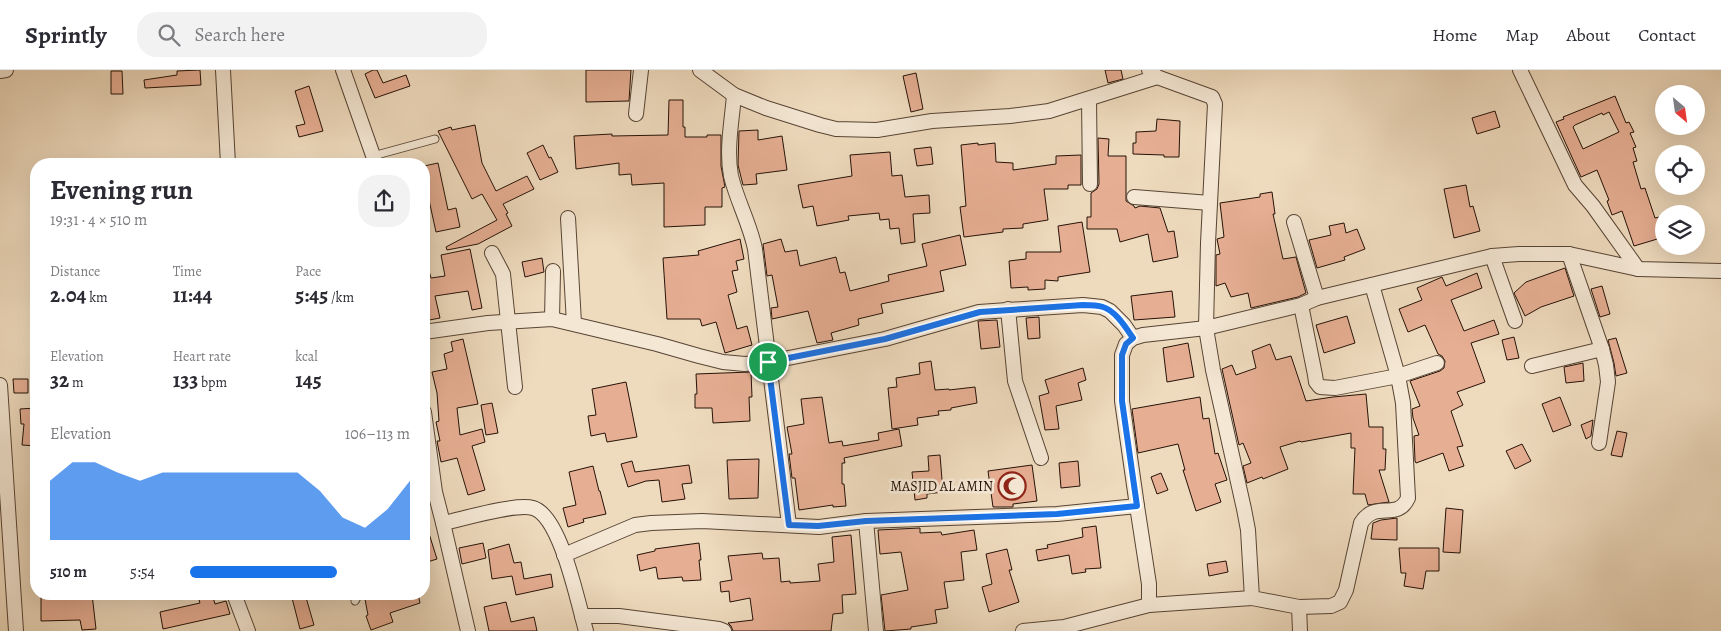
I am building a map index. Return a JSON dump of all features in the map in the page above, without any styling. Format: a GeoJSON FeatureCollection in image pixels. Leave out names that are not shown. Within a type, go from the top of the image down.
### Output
{"type":"FeatureCollection","features":[{"type":"Feature","properties":{"kind":"street"},"geometry":{"type":"LineString","coordinates":[[0,71],[6,70]]}},
{"type":"Feature","properties":{"kind":"street"},"geometry":{"type":"LineString","coordinates":[[223,70],[228,158]]}},
{"type":"Feature","properties":{"kind":"street"},"geometry":{"type":"LineString","coordinates":[[343,70],[373,158]]}},
{"type":"Feature","properties":{"kind":"street"},"geometry":{"type":"LineString","coordinates":[[636,114],[641,70]]}},
{"type":"Feature","properties":{"kind":"street"},"geometry":{"type":"LineString","coordinates":[[700,70],[734,95],[766,108],[820,126],[836,129],[877,130],[932,121],[1002,117],[1049,111],[1089,99],[1153,73],[1212,97],[1215,104],[1206,328],[1213,370],[1248,530],[1252,598]]}},
{"type":"Feature","properties":{"kind":"street"},"geometry":{"type":"LineString","coordinates":[[1520,70],[1574,185],[1593,206],[1638,269]]}},
{"type":"Feature","properties":{"kind":"street"},"geometry":{"type":"LineString","coordinates":[[734,95],[729,152],[730,163],[735,188],[750,228],[755,249],[789,525]]}},
{"type":"Feature","properties":{"kind":"street"},"geometry":{"type":"LineString","coordinates":[[1089,99],[1090,184]]}},
{"type":"Feature","properties":{"kind":"street"},"geometry":{"type":"LineString","coordinates":[[1134,197],[1210,204]]}},
{"type":"Feature","properties":{"kind":"street"},"geometry":{"type":"LineString","coordinates":[[568,218],[574,323]]}},
{"type":"Feature","properties":{"kind":"street"},"geometry":{"type":"LineString","coordinates":[[1294,222],[1317,298]]}},
{"type":"Feature","properties":{"kind":"street"},"geometry":{"type":"LineString","coordinates":[[492,253],[503,274],[515,387]]}},
{"type":"Feature","properties":{"kind":"street"},"geometry":{"type":"LineString","coordinates":[[1568,254],[1606,365],[1608,382],[1599,443]]}},
{"type":"Feature","properties":{"kind":"street"},"geometry":{"type":"LineString","coordinates":[[1149,605],[1149,584],[1122,401],[1122,355],[1126,344],[1133,338],[1143,335],[1206,328],[1301,304],[1317,298],[1492,256],[1568,254],[1638,269],[1721,270]]}},
{"type":"Feature","properties":{"kind":"street"},"geometry":{"type":"LineString","coordinates":[[1492,256],[1516,321]]}},
{"type":"Feature","properties":{"kind":"street"},"geometry":{"type":"LineString","coordinates":[[552,319],[553,271]]}},
{"type":"Feature","properties":{"kind":"street"},"geometry":{"type":"LineString","coordinates":[[1023,631],[1064,627],[1149,605],[1252,598],[1299,607],[1331,606],[1340,602],[1346,590],[1362,523],[1366,515],[1375,511],[1398,509],[1404,506],[1408,498],[1403,403],[1398,376],[1372,285]]}},
{"type":"Feature","properties":{"kind":"street"},"geometry":{"type":"LineString","coordinates":[[1301,304],[1314,375],[1320,387],[1335,388],[1398,376],[1437,363]]}},
{"type":"Feature","properties":{"kind":"street"},"geometry":{"type":"LineString","coordinates":[[430,331],[488,323],[552,319],[574,323],[722,362],[745,364],[768,362],[885,339],[980,312],[1083,305],[1102,307],[1110,311],[1124,325],[1133,338]]}},
{"type":"Feature","properties":{"kind":"street"},"geometry":{"type":"LineString","coordinates":[[1008,309],[1015,381],[1040,458]]}},
{"type":"Feature","properties":{"kind":"street"},"geometry":{"type":"LineString","coordinates":[[1532,366],[1602,349]]}},
{"type":"Feature","properties":{"kind":"street"},"geometry":{"type":"LineString","coordinates":[[0,385],[16,631]]}},
{"type":"Feature","properties":{"kind":"street"},"geometry":{"type":"LineString","coordinates":[[430,494],[443,523],[468,631]]}},
{"type":"Feature","properties":{"kind":"street"},"geometry":{"type":"LineString","coordinates":[[564,554],[627,528],[643,524],[702,521],[818,526],[866,521],[1057,514],[1137,506]]}},
{"type":"Feature","properties":{"kind":"street"},"geometry":{"type":"LineString","coordinates":[[443,523],[517,507],[532,508],[541,512],[549,521],[564,554],[586,631]]}},
{"type":"Feature","properties":{"kind":"street"},"geometry":{"type":"LineString","coordinates":[[866,521],[876,631]]}},
{"type":"Feature","properties":{"kind":"street"},"geometry":{"type":"LineString","coordinates":[[236,600],[248,631]]}},
{"type":"Feature","properties":{"kind":"street"},"geometry":{"type":"LineString","coordinates":[[1299,607],[1300,631]]}},
{"type":"Feature","properties":{"kind":"street"},"geometry":{"type":"LineString","coordinates":[[582,616],[619,616],[724,631]]}},
{"type":"Feature","properties":{"kind":"lane"},"geometry":{"type":"LineString","coordinates":[[380,158],[435,138]]}},
{"type":"Feature","properties":{"kind":"building"},"geometry":{"type":"Polygon","coordinates":[[[200,70],[201,85],[145,88],[144,80],[177,75],[177,71],[200,70]]]}},
{"type":"Feature","properties":{"kind":"building"},"geometry":{"type":"Polygon","coordinates":[[[377,70],[383,83],[406,75],[410,86],[375,98],[365,74],[377,70]]]}},
{"type":"Feature","properties":{"kind":"building"},"geometry":{"type":"Polygon","coordinates":[[[586,70],[631,70],[629,101],[586,102],[586,70]]]}},
{"type":"Feature","properties":{"kind":"building"},"geometry":{"type":"Polygon","coordinates":[[[1105,70],[1121,70],[1123,79],[1108,83],[1105,70]]]}},
{"type":"Feature","properties":{"kind":"building"},"geometry":{"type":"Polygon","coordinates":[[[111,71],[122,71],[123,94],[111,94],[111,71]]]}},
{"type":"Feature","properties":{"kind":"building"},"geometry":{"type":"Polygon","coordinates":[[[916,73],[923,109],[911,112],[903,76],[916,73]]]}},
{"type":"Feature","properties":{"kind":"building"},"geometry":{"type":"Polygon","coordinates":[[[309,86],[323,131],[299,137],[296,126],[305,124],[295,91],[309,86]]]}},
{"type":"Feature","properties":{"kind":"building"},"geometry":{"type":"Polygon","coordinates":[[[1615,96],[1626,123],[1629,122],[1634,132],[1630,133],[1636,147],[1633,148],[1637,161],[1633,162],[1641,189],[1645,188],[1655,218],[1655,240],[1634,246],[1622,211],[1612,215],[1607,201],[1609,200],[1597,170],[1581,177],[1556,122],[1564,119],[1563,117],[1615,96]],[[1609,112],[1603,115],[1602,113],[1573,127],[1583,149],[1619,132],[1609,112]]]}},
{"type":"Feature","properties":{"kind":"building"},"geometry":{"type":"Polygon","coordinates":[[[669,100],[683,100],[685,137],[721,135],[721,166],[725,187],[722,188],[722,207],[705,207],[705,225],[664,227],[664,183],[632,185],[631,174],[619,175],[619,163],[576,169],[574,136],[612,134],[612,136],[668,135],[669,100]]]}},
{"type":"Feature","properties":{"kind":"building"},"geometry":{"type":"Polygon","coordinates":[[[1495,111],[1500,127],[1477,134],[1472,118],[1495,111]]]}},
{"type":"Feature","properties":{"kind":"building"},"geometry":{"type":"Polygon","coordinates":[[[1157,119],[1180,121],[1179,157],[1133,154],[1136,132],[1156,131],[1157,119]]]}},
{"type":"Feature","properties":{"kind":"building"},"geometry":{"type":"Polygon","coordinates":[[[475,125],[482,163],[496,191],[527,176],[534,189],[503,204],[512,226],[478,244],[447,250],[446,247],[497,220],[482,194],[472,199],[438,131],[451,127],[452,130],[475,125]]]}},
{"type":"Feature","properties":{"kind":"building"},"geometry":{"type":"Polygon","coordinates":[[[758,130],[758,140],[782,136],[787,170],[756,174],[757,184],[743,185],[738,165],[739,131],[758,130]]]}},
{"type":"Feature","properties":{"kind":"building"},"geometry":{"type":"Polygon","coordinates":[[[1098,138],[1109,139],[1108,156],[1126,156],[1126,201],[1135,208],[1140,206],[1160,208],[1168,232],[1174,231],[1178,257],[1153,262],[1148,234],[1120,242],[1117,229],[1087,229],[1087,217],[1091,217],[1091,193],[1097,189],[1099,184],[1098,138]]]}},
{"type":"Feature","properties":{"kind":"building"},"geometry":{"type":"Polygon","coordinates":[[[978,143],[978,145],[995,143],[996,162],[1013,163],[1013,170],[1056,164],[1056,156],[1081,155],[1081,185],[1068,185],[1068,189],[1044,189],[1048,220],[1023,224],[1023,228],[1003,229],[1003,232],[964,237],[960,207],[966,206],[961,145],[978,143]]]}},
{"type":"Feature","properties":{"kind":"building"},"geometry":{"type":"Polygon","coordinates":[[[543,145],[558,172],[540,180],[527,153],[543,145]]]}},
{"type":"Feature","properties":{"kind":"building"},"geometry":{"type":"Polygon","coordinates":[[[931,147],[933,164],[917,166],[914,149],[931,147]]]}},
{"type":"Feature","properties":{"kind":"building"},"geometry":{"type":"Polygon","coordinates":[[[890,152],[892,176],[902,175],[905,197],[929,195],[930,213],[913,214],[915,242],[901,244],[899,228],[890,229],[889,219],[880,220],[879,213],[848,216],[849,220],[817,226],[813,206],[803,208],[798,185],[852,176],[850,155],[890,152]]]}},
{"type":"Feature","properties":{"kind":"building"},"geometry":{"type":"Polygon","coordinates":[[[438,163],[448,210],[456,208],[460,227],[436,232],[430,205],[430,165],[438,163]]]}},
{"type":"Feature","properties":{"kind":"building"},"geometry":{"type":"Polygon","coordinates":[[[1466,185],[1470,207],[1473,206],[1480,231],[1454,238],[1444,189],[1466,185]]]}},
{"type":"Feature","properties":{"kind":"building"},"geometry":{"type":"Polygon","coordinates":[[[1272,192],[1275,214],[1273,214],[1283,259],[1296,257],[1306,293],[1298,297],[1251,308],[1248,293],[1231,297],[1225,283],[1216,286],[1216,255],[1220,254],[1217,239],[1224,237],[1220,203],[1260,197],[1260,194],[1272,192]]]}},
{"type":"Feature","properties":{"kind":"building"},"geometry":{"type":"Polygon","coordinates":[[[1082,222],[1090,272],[1058,277],[1058,281],[1045,280],[1045,289],[1011,288],[1009,261],[1026,259],[1026,252],[1061,252],[1058,226],[1082,222]]]}},
{"type":"Feature","properties":{"kind":"building"},"geometry":{"type":"Polygon","coordinates":[[[1344,223],[1346,233],[1357,229],[1365,249],[1344,257],[1345,260],[1317,268],[1309,240],[1331,235],[1329,226],[1344,223]]]}},
{"type":"Feature","properties":{"kind":"building"},"geometry":{"type":"Polygon","coordinates":[[[960,235],[966,265],[940,271],[944,291],[881,304],[883,313],[858,319],[859,325],[831,333],[833,340],[817,343],[808,311],[772,319],[771,308],[778,307],[772,275],[767,276],[763,244],[781,239],[785,252],[797,250],[800,266],[836,257],[840,273],[845,272],[850,291],[889,281],[888,275],[927,266],[922,244],[960,235]]]}},
{"type":"Feature","properties":{"kind":"building"},"geometry":{"type":"Polygon","coordinates":[[[740,239],[744,259],[736,261],[738,270],[732,271],[737,292],[728,295],[737,329],[747,326],[752,345],[725,353],[716,322],[702,326],[700,319],[667,319],[663,258],[699,255],[698,251],[740,239]]]}},
{"type":"Feature","properties":{"kind":"building"},"geometry":{"type":"Polygon","coordinates":[[[470,249],[482,308],[472,310],[468,291],[435,296],[440,318],[430,320],[430,274],[431,278],[445,276],[441,255],[470,249]]]}},
{"type":"Feature","properties":{"kind":"building"},"geometry":{"type":"Polygon","coordinates":[[[542,258],[544,272],[525,277],[522,262],[542,258]]]}},
{"type":"Feature","properties":{"kind":"building"},"geometry":{"type":"Polygon","coordinates":[[[1565,268],[1574,296],[1541,307],[1525,316],[1514,293],[1526,282],[1565,268]]]}},
{"type":"Feature","properties":{"kind":"building"},"geometry":{"type":"Polygon","coordinates":[[[1477,273],[1482,288],[1451,300],[1464,331],[1494,320],[1499,334],[1471,343],[1485,382],[1457,392],[1463,405],[1451,411],[1463,446],[1457,447],[1464,466],[1449,471],[1443,453],[1416,463],[1415,461],[1414,436],[1419,435],[1412,409],[1420,406],[1410,381],[1440,371],[1444,368],[1445,361],[1438,354],[1425,325],[1408,332],[1399,309],[1422,300],[1417,288],[1442,277],[1446,286],[1477,273]]]}},
{"type":"Feature","properties":{"kind":"building"},"geometry":{"type":"Polygon","coordinates":[[[1602,286],[1610,314],[1600,317],[1591,289],[1602,286]]]}},
{"type":"Feature","properties":{"kind":"building"},"geometry":{"type":"Polygon","coordinates":[[[1172,291],[1175,317],[1134,320],[1131,296],[1172,291]]]}},
{"type":"Feature","properties":{"kind":"building"},"geometry":{"type":"Polygon","coordinates":[[[1347,316],[1355,343],[1324,353],[1316,325],[1347,316]]]}},
{"type":"Feature","properties":{"kind":"building"},"geometry":{"type":"Polygon","coordinates":[[[1039,317],[1040,338],[1028,339],[1026,318],[1039,317]]]}},
{"type":"Feature","properties":{"kind":"building"},"geometry":{"type":"Polygon","coordinates":[[[997,320],[1000,347],[981,349],[978,321],[997,320]]]}},
{"type":"Feature","properties":{"kind":"building"},"geometry":{"type":"Polygon","coordinates":[[[1514,337],[1519,358],[1507,360],[1502,340],[1514,337]]]}},
{"type":"Feature","properties":{"kind":"building"},"geometry":{"type":"Polygon","coordinates":[[[1616,338],[1627,373],[1616,376],[1608,340],[1616,338]]]}},
{"type":"Feature","properties":{"kind":"building"},"geometry":{"type":"Polygon","coordinates":[[[463,339],[478,404],[457,408],[460,435],[482,429],[485,442],[472,446],[485,490],[468,495],[457,458],[441,462],[437,441],[440,441],[436,422],[439,421],[437,393],[432,372],[447,369],[444,354],[453,351],[451,342],[463,339]]]}},
{"type":"Feature","properties":{"kind":"building"},"geometry":{"type":"Polygon","coordinates":[[[1188,343],[1194,377],[1167,382],[1163,348],[1188,343]]]}},
{"type":"Feature","properties":{"kind":"building"},"geometry":{"type":"Polygon","coordinates":[[[1270,344],[1276,360],[1291,356],[1306,401],[1366,394],[1369,427],[1383,427],[1383,449],[1386,449],[1385,470],[1379,470],[1389,502],[1368,505],[1365,494],[1353,494],[1355,448],[1351,448],[1351,433],[1300,441],[1280,447],[1288,469],[1247,483],[1243,466],[1251,463],[1243,443],[1239,445],[1222,369],[1232,365],[1236,375],[1256,368],[1252,351],[1270,344]]]}},
{"type":"Feature","properties":{"kind":"building"},"geometry":{"type":"Polygon","coordinates":[[[931,361],[935,390],[975,387],[977,403],[951,408],[951,410],[938,411],[939,415],[917,418],[918,425],[892,429],[888,388],[897,387],[896,378],[920,374],[919,363],[931,361]]]}},
{"type":"Feature","properties":{"kind":"building"},"geometry":{"type":"Polygon","coordinates":[[[1583,363],[1584,381],[1566,383],[1564,367],[1583,363]]]}},
{"type":"Feature","properties":{"kind":"building"},"geometry":{"type":"Polygon","coordinates":[[[1083,368],[1086,380],[1078,383],[1082,400],[1056,406],[1059,429],[1045,430],[1039,396],[1049,393],[1045,380],[1083,368]]]}},
{"type":"Feature","properties":{"kind":"building"},"geometry":{"type":"Polygon","coordinates":[[[751,372],[752,397],[749,397],[750,421],[713,423],[712,408],[695,408],[695,394],[697,394],[696,374],[751,372]]]}},
{"type":"Feature","properties":{"kind":"building"},"geometry":{"type":"Polygon","coordinates":[[[13,379],[28,379],[28,393],[14,393],[13,379]]]}},
{"type":"Feature","properties":{"kind":"building"},"geometry":{"type":"Polygon","coordinates":[[[626,382],[637,437],[607,442],[605,433],[591,436],[588,416],[596,415],[592,389],[626,382]]]}},
{"type":"Feature","properties":{"kind":"building"},"geometry":{"type":"Polygon","coordinates":[[[822,397],[829,443],[842,441],[843,446],[879,440],[878,433],[899,429],[902,446],[844,458],[845,463],[842,463],[842,484],[844,484],[846,506],[833,507],[833,505],[799,510],[795,478],[792,478],[789,454],[792,454],[787,427],[804,424],[801,399],[822,397]]]}},
{"type":"Feature","properties":{"kind":"building"},"geometry":{"type":"Polygon","coordinates":[[[1200,397],[1203,419],[1209,418],[1215,454],[1218,453],[1227,480],[1215,484],[1221,502],[1196,511],[1183,470],[1185,470],[1178,444],[1138,453],[1132,409],[1200,397]]]}},
{"type":"Feature","properties":{"kind":"building"},"geometry":{"type":"Polygon","coordinates":[[[1560,397],[1571,425],[1553,432],[1542,404],[1560,397]]]}},
{"type":"Feature","properties":{"kind":"building"},"geometry":{"type":"Polygon","coordinates":[[[492,403],[498,433],[486,435],[481,405],[492,403]]]}},
{"type":"Feature","properties":{"kind":"building"},"geometry":{"type":"Polygon","coordinates":[[[30,408],[30,446],[22,445],[24,424],[21,424],[20,409],[30,408]]]}},
{"type":"Feature","properties":{"kind":"building"},"geometry":{"type":"Polygon","coordinates":[[[1593,420],[1591,436],[1586,439],[1581,425],[1593,420]]]}},
{"type":"Feature","properties":{"kind":"building"},"geometry":{"type":"Polygon","coordinates":[[[1617,431],[1627,433],[1622,457],[1611,455],[1617,431]]]}},
{"type":"Feature","properties":{"kind":"building"},"geometry":{"type":"Polygon","coordinates":[[[1522,444],[1531,461],[1515,469],[1506,451],[1522,444]]]}},
{"type":"Feature","properties":{"kind":"building"},"geometry":{"type":"Polygon","coordinates":[[[940,455],[943,492],[927,494],[927,498],[915,500],[912,472],[929,471],[928,456],[940,455]]]}},
{"type":"Feature","properties":{"kind":"building"},"geometry":{"type":"Polygon","coordinates":[[[759,459],[758,498],[729,499],[727,460],[759,459]]]}},
{"type":"Feature","properties":{"kind":"building"},"geometry":{"type":"Polygon","coordinates":[[[632,461],[635,472],[689,465],[692,483],[682,484],[685,499],[662,502],[659,480],[646,481],[628,487],[621,464],[632,461]]]}},
{"type":"Feature","properties":{"kind":"building"},"geometry":{"type":"Polygon","coordinates":[[[1078,461],[1080,486],[1061,488],[1059,463],[1078,461]]]}},
{"type":"Feature","properties":{"kind":"building","name":"MASJID AL AMIN"},"geometry":{"type":"Polygon","coordinates":[[[1032,465],[1037,501],[1013,504],[1013,507],[993,507],[988,471],[1032,465]]]}},
{"type":"Feature","properties":{"kind":"building"},"geometry":{"type":"Polygon","coordinates":[[[593,466],[606,514],[583,519],[584,522],[568,527],[563,508],[576,505],[569,472],[593,466]]]}},
{"type":"Feature","properties":{"kind":"building"},"geometry":{"type":"Polygon","coordinates":[[[1161,473],[1168,490],[1157,494],[1151,477],[1161,473]]]}},
{"type":"Feature","properties":{"kind":"building"},"geometry":{"type":"Polygon","coordinates":[[[1446,508],[1463,510],[1460,553],[1443,552],[1446,508]]]}},
{"type":"Feature","properties":{"kind":"building"},"geometry":{"type":"Polygon","coordinates":[[[1397,518],[1397,540],[1371,539],[1373,523],[1397,518]]]}},
{"type":"Feature","properties":{"kind":"building"},"geometry":{"type":"Polygon","coordinates":[[[1096,526],[1101,568],[1085,569],[1086,572],[1072,574],[1069,555],[1038,561],[1036,550],[1048,548],[1047,545],[1083,537],[1082,528],[1096,526]]]}},
{"type":"Feature","properties":{"kind":"building"},"geometry":{"type":"Polygon","coordinates":[[[920,528],[920,533],[941,532],[942,535],[974,530],[977,550],[961,552],[964,580],[944,582],[948,608],[935,610],[937,623],[911,627],[911,629],[885,631],[881,595],[908,590],[901,552],[880,554],[878,530],[920,528]]]}},
{"type":"Feature","properties":{"kind":"building"},"geometry":{"type":"Polygon","coordinates":[[[851,535],[856,594],[842,595],[843,613],[833,614],[831,631],[733,631],[728,623],[753,620],[750,598],[730,602],[729,591],[721,592],[720,582],[732,580],[728,556],[762,553],[763,559],[779,558],[781,582],[820,581],[818,564],[834,562],[832,537],[851,535]]]}},
{"type":"Feature","properties":{"kind":"building"},"geometry":{"type":"Polygon","coordinates":[[[430,537],[437,559],[430,561],[430,537]]]}},
{"type":"Feature","properties":{"kind":"building"},"geometry":{"type":"Polygon","coordinates":[[[483,543],[486,558],[462,564],[459,548],[483,543]]]}},
{"type":"Feature","properties":{"kind":"building"},"geometry":{"type":"Polygon","coordinates":[[[699,543],[701,580],[683,581],[682,577],[658,579],[656,567],[640,571],[637,555],[655,551],[655,549],[699,543]]]}},
{"type":"Feature","properties":{"kind":"building"},"geometry":{"type":"Polygon","coordinates":[[[509,544],[514,563],[521,562],[524,579],[551,574],[553,587],[516,595],[512,576],[492,579],[488,550],[509,544]]]}},
{"type":"Feature","properties":{"kind":"building"},"geometry":{"type":"Polygon","coordinates":[[[1399,548],[1439,548],[1439,571],[1426,571],[1423,589],[1404,586],[1406,573],[1401,573],[1399,548]]]}},
{"type":"Feature","properties":{"kind":"building"},"geometry":{"type":"Polygon","coordinates":[[[1007,549],[1012,570],[1009,570],[1019,602],[989,612],[982,587],[992,584],[986,554],[1007,549]]]}},
{"type":"Feature","properties":{"kind":"building"},"geometry":{"type":"Polygon","coordinates":[[[1226,561],[1228,572],[1209,576],[1207,564],[1226,561]]]}},
{"type":"Feature","properties":{"kind":"building"},"geometry":{"type":"Polygon","coordinates":[[[41,600],[93,600],[96,629],[82,630],[80,620],[41,621],[41,600]]]}},
{"type":"Feature","properties":{"kind":"building"},"geometry":{"type":"Polygon","coordinates":[[[199,600],[214,600],[215,604],[226,601],[230,614],[163,629],[160,612],[200,603],[199,600]]]}},
{"type":"Feature","properties":{"kind":"building"},"geometry":{"type":"Polygon","coordinates":[[[293,600],[307,600],[314,625],[300,629],[293,600]]]}},
{"type":"Feature","properties":{"kind":"building"},"geometry":{"type":"Polygon","coordinates":[[[365,600],[419,600],[420,603],[390,613],[393,622],[371,630],[366,616],[368,615],[365,600]]]}},
{"type":"Feature","properties":{"kind":"building"},"geometry":{"type":"Polygon","coordinates":[[[506,602],[511,622],[534,617],[537,631],[489,631],[484,607],[506,602]]]}},
{"type":"Feature","properties":{"kind":"place","name":"MASJID AL AMIN"},"geometry":{"type":"Point","coordinates":[1012,486]}},
{"type":"Feature","properties":{"kind":"route"},"geometry":{"type":"LineString","coordinates":[[1083,305],[1102,307],[1110,311],[1124,325],[1133,338],[1126,344],[1122,355],[1122,401],[1137,506],[1057,514],[866,521],[818,526],[789,525],[768,362],[885,339],[980,312],[1083,305]]}}]}
